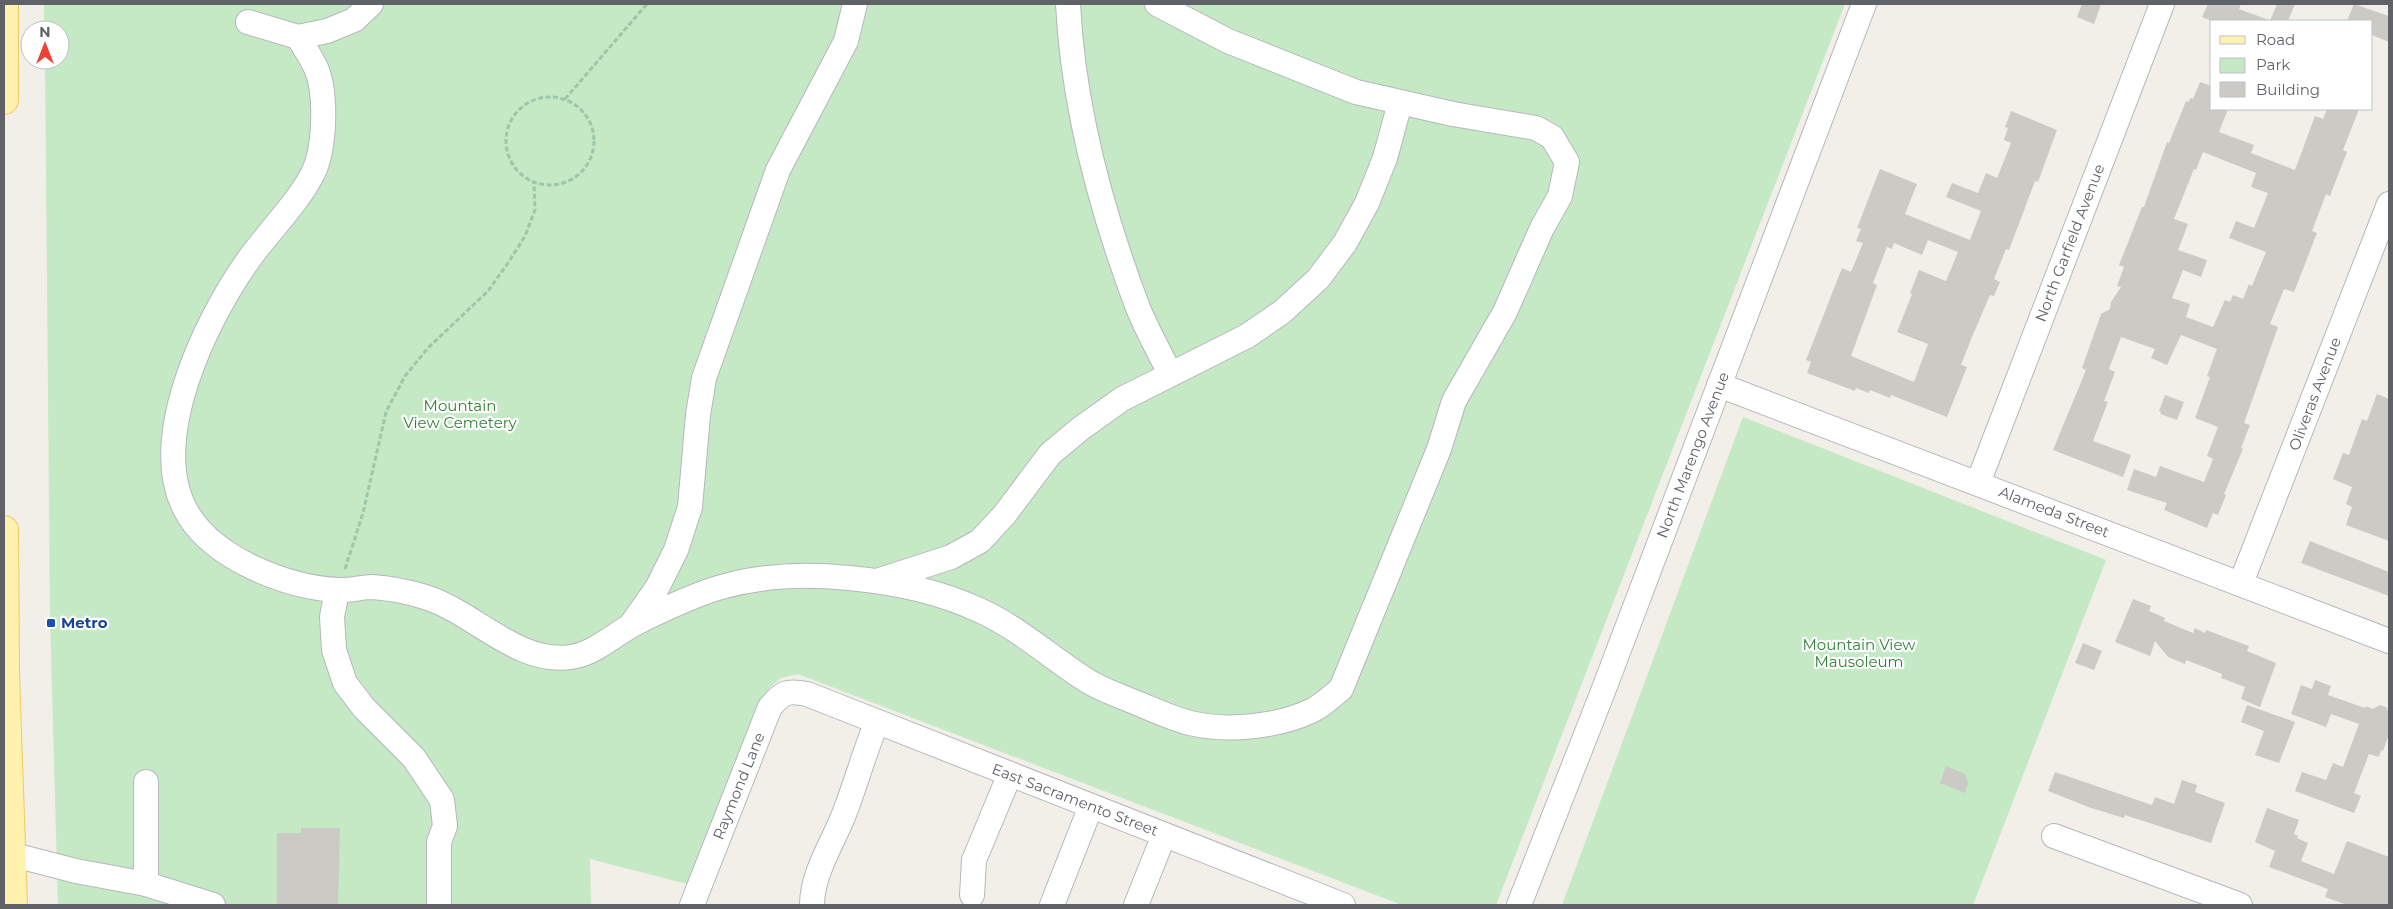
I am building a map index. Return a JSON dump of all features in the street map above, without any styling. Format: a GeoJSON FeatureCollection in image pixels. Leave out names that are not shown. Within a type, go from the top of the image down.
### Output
{"type":"FeatureCollection","features":[{"type":"Feature","properties":{"kind":"main road"},"geometry":{"type":"LineString","coordinates":[[4,4],[4,100]]}},
{"type":"Feature","properties":{"kind":"main road"},"geometry":{"type":"LineString","coordinates":[[4,530],[6,785],[13,905]]}},
{"type":"Feature","properties":{"kind":"street"},"geometry":{"type":"LineString","coordinates":[[248,22],[298,37],[327,31],[354,20],[371,4]]}},
{"type":"Feature","properties":{"kind":"street"},"geometry":{"type":"LineString","coordinates":[[630,626],[658,588],[676,550],[690,507],[698,415],[704,378],[778,170],[846,41],[855,4]]}},
{"type":"Feature","properties":{"kind":"street"},"geometry":{"type":"LineString","coordinates":[[1068,4],[1075,73],[1084,125],[1098,180],[1139,309],[1170,373]]}},
{"type":"Feature","properties":{"kind":"street"},"geometry":{"type":"LineString","coordinates":[[298,37],[318,71],[323,103],[322,135],[315,171],[228,289],[199,346],[183,394],[174,439],[176,481],[187,513],[205,537],[246,565],[299,584],[337,590],[373,587],[430,598],[467,617],[511,644],[542,656],[571,657],[598,648],[630,626],[720,587],[763,578],[845,578],[876,581],[938,593],[980,610],[1017,629],[1088,682],[1190,723],[1231,728],[1277,722],[1314,710],[1341,689],[1439,449],[1454,401],[1505,312],[1542,228],[1560,196],[1567,162],[1552,137],[1536,128],[1452,114],[1356,92],[1271,60],[1228,41],[1157,4]]}},
{"type":"Feature","properties":{"kind":"street","name":"North Marengo Avenue"},"geometry":{"type":"LineString","coordinates":[[1519,905],[1602,694],[1864,4]]}},
{"type":"Feature","properties":{"kind":"street","name":"North Garfield Avenue"},"geometry":{"type":"LineString","coordinates":[[1978,483],[2162,4]]}},
{"type":"Feature","properties":{"kind":"street"},"geometry":{"type":"LineString","coordinates":[[876,581],[951,557],[980,540],[1005,514],[1050,454],[1080,429],[1122,399],[1170,373],[1247,336],[1282,312],[1318,279],[1345,243],[1367,203],[1385,158],[1400,103]]}},
{"type":"Feature","properties":{"kind":"street","name":"Oliveras Avenue"},"geometry":{"type":"LineString","coordinates":[[2241,583],[2389,204]]}},
{"type":"Feature","properties":{"kind":"street","name":"Alameda Street"},"geometry":{"type":"LineString","coordinates":[[1719,385],[2389,641]]}},
{"type":"Feature","properties":{"kind":"street"},"geometry":{"type":"LineString","coordinates":[[337,590],[332,617],[334,650],[345,683],[364,708],[414,758],[428,776],[442,800],[445,826],[439,842],[439,905]]}},
{"type":"Feature","properties":{"kind":"street","name":"Raymond Lane"},"geometry":{"type":"LineString","coordinates":[[692,905],[770,706],[781,694],[794,692],[807,694]]}},
{"type":"Feature","properties":{"kind":"street","name":"East Sacramento Street"},"geometry":{"type":"LineString","coordinates":[[807,694],[1343,905]]}},
{"type":"Feature","properties":{"kind":"street"},"geometry":{"type":"LineString","coordinates":[[812,905],[812,889],[846,809],[866,748],[877,722]]}},
{"type":"Feature","properties":{"kind":"street"},"geometry":{"type":"LineString","coordinates":[[972,895],[974,860],[1010,774]]}},
{"type":"Feature","properties":{"kind":"street"},"geometry":{"type":"LineString","coordinates":[[146,782],[146,884]]}},
{"type":"Feature","properties":{"kind":"street"},"geometry":{"type":"LineString","coordinates":[[1052,905],[1091,806]]}},
{"type":"Feature","properties":{"kind":"street"},"geometry":{"type":"LineString","coordinates":[[1136,905],[1164,835]]}},
{"type":"Feature","properties":{"kind":"street"},"geometry":{"type":"LineString","coordinates":[[2054,836],[2240,905]]}},
{"type":"Feature","properties":{"kind":"street"},"geometry":{"type":"LineString","coordinates":[[10,854],[76,871],[146,884],[213,905]]}},
{"type":"Feature","properties":{"kind":"path"},"geometry":{"type":"LineString","coordinates":[[565,99],[647,4]]}},
{"type":"Feature","properties":{"kind":"path"},"geometry":{"type":"LineString","coordinates":[[548,97],[565,99],[580,108],[590,122],[594,140],[592,156],[582,171],[568,181],[551,185],[534,182],[519,173],[509,160],[505,142],[508,126],[517,111],[531,101],[548,97]]}},
{"type":"Feature","properties":{"kind":"path"},"geometry":{"type":"LineString","coordinates":[[337,590],[363,514],[386,412],[404,376],[428,348],[488,291],[508,263],[525,236],[535,210],[534,182]]}},
{"type":"Feature","properties":{"kind":"green space","name":"Mountain View Cemetery"},"geometry":{"type":"Polygon","coordinates":[[[44,4],[1845,4],[1496,905],[1402,905],[798,674],[781,678],[769,688],[695,886],[590,859],[591,905],[58,905],[50,618],[45,70],[70,70],[70,20],[44,20],[44,4]]]}},
{"type":"Feature","properties":{"kind":"green space","name":"Mountain View Mausoleum"},"geometry":{"type":"Polygon","coordinates":[[[1743,417],[2106,560],[1973,905],[1562,905],[1743,417]]]}},
{"type":"Feature","properties":{"kind":"building"},"geometry":{"type":"Polygon","coordinates":[[[2082,4],[2101,4],[2094,24],[2077,17],[2082,4]]]}},
{"type":"Feature","properties":{"kind":"building"},"geometry":{"type":"Polygon","coordinates":[[[2208,4],[2241,4],[2239,9],[2269,20],[2210,20],[2202,17],[2208,4]]]}},
{"type":"Feature","properties":{"kind":"building"},"geometry":{"type":"Polygon","coordinates":[[[2277,4],[2295,4],[2288,20],[2270,20],[2277,4]]]}},
{"type":"Feature","properties":{"kind":"building"},"geometry":{"type":"Polygon","coordinates":[[[2354,4],[2389,16],[2389,42],[2373,35],[2373,20],[2347,20],[2354,4]]]}},
{"type":"Feature","properties":{"kind":"building"},"geometry":{"type":"Polygon","coordinates":[[[2200,82],[2210,85],[2210,110],[2228,110],[2219,132],[2254,145],[2251,153],[2295,170],[2315,116],[2323,119],[2327,110],[2359,110],[2343,150],[2347,152],[2330,196],[2326,194],[2312,231],[2317,233],[2294,292],[2284,289],[2270,324],[2278,327],[2244,423],[2250,425],[2241,448],[2243,449],[2224,494],[2226,495],[2218,515],[2213,513],[2207,528],[2164,510],[2167,503],[2127,490],[2134,469],[2156,477],[2160,466],[2204,482],[2213,459],[2207,456],[2218,427],[2195,418],[2210,377],[2207,376],[2217,349],[2181,335],[2167,365],[2151,358],[2155,349],[2121,337],[2109,369],[2115,372],[2104,401],[2108,402],[2093,441],[2131,455],[2123,477],[2053,450],[2086,370],[2082,368],[2101,314],[2110,309],[2111,302],[2121,287],[2117,286],[2124,267],[2119,265],[2142,207],[2144,207],[2167,142],[2169,143],[2186,101],[2189,102],[2190,98],[2193,99],[2200,82]],[[2203,152],[2196,170],[2194,169],[2174,219],[2188,224],[2178,250],[2207,260],[2201,277],[2183,270],[2172,298],[2190,304],[2186,317],[2213,327],[2225,300],[2230,302],[2233,295],[2243,299],[2249,284],[2252,286],[2266,252],[2229,238],[2236,221],[2254,228],[2268,193],[2251,187],[2256,173],[2203,152]]]}},
{"type":"Feature","properties":{"kind":"building"},"geometry":{"type":"Polygon","coordinates":[[[2011,111],[2057,130],[2038,182],[2035,181],[2009,250],[2006,249],[1994,279],[2000,282],[1994,296],[1990,295],[1961,365],[1967,367],[1947,417],[1891,395],[1890,398],[1870,390],[1869,393],[1856,388],[1855,391],[1807,373],[1811,362],[1806,360],[1842,268],[1851,272],[1863,243],[1856,241],[1861,229],[1857,228],[1880,169],[1917,184],[1905,214],[1970,240],[1981,211],[1946,197],[1952,183],[1978,193],[1986,173],[1997,178],[2011,143],[2004,140],[2008,128],[2005,127],[2011,111]],[[1928,240],[1922,255],[1894,243],[1892,249],[1887,247],[1873,283],[1877,285],[1851,356],[1914,382],[1928,344],[1897,332],[1912,294],[1910,293],[1919,270],[1946,281],[1958,252],[1928,240]]]}},
{"type":"Feature","properties":{"kind":"building"},"geometry":{"type":"Polygon","coordinates":[[[2377,394],[2389,399],[2389,541],[2346,525],[2352,507],[2346,504],[2352,487],[2333,479],[2343,453],[2349,455],[2362,419],[2367,421],[2377,394]]]}},
{"type":"Feature","properties":{"kind":"building"},"geometry":{"type":"Polygon","coordinates":[[[2165,395],[2184,402],[2177,420],[2160,414],[2161,412],[2159,411],[2165,395]]]}},
{"type":"Feature","properties":{"kind":"building"},"geometry":{"type":"Polygon","coordinates":[[[2310,541],[2389,572],[2389,596],[2301,563],[2310,541]]]}},
{"type":"Feature","properties":{"kind":"building"},"geometry":{"type":"Polygon","coordinates":[[[2133,599],[2151,606],[2149,611],[2165,618],[2164,621],[2193,633],[2195,628],[2205,633],[2206,630],[2249,646],[2247,651],[2276,663],[2260,707],[2241,699],[2245,687],[2221,678],[2222,674],[2186,660],[2185,664],[2168,657],[2155,641],[2150,656],[2115,642],[2133,599]]]}},
{"type":"Feature","properties":{"kind":"building"},"geometry":{"type":"Polygon","coordinates":[[[2083,643],[2102,651],[2094,670],[2075,663],[2083,643]]]}},
{"type":"Feature","properties":{"kind":"building"},"geometry":{"type":"Polygon","coordinates":[[[2315,680],[2331,686],[2328,695],[2365,708],[2366,706],[2373,709],[2380,705],[2386,707],[2389,713],[2389,734],[2379,757],[2369,754],[2354,793],[2361,796],[2354,813],[2295,791],[2302,772],[2326,780],[2333,763],[2343,767],[2359,724],[2331,714],[2326,727],[2291,714],[2301,685],[2312,689],[2315,680]]]}},
{"type":"Feature","properties":{"kind":"building"},"geometry":{"type":"Polygon","coordinates":[[[2247,705],[2295,722],[2279,763],[2255,755],[2264,731],[2241,722],[2247,705]]]}},
{"type":"Feature","properties":{"kind":"building"},"geometry":{"type":"Polygon","coordinates":[[[1946,766],[1965,774],[1968,783],[1965,793],[1940,783],[1946,766]]]}},
{"type":"Feature","properties":{"kind":"building"},"geometry":{"type":"Polygon","coordinates":[[[2055,772],[2152,805],[2155,797],[2174,804],[2182,780],[2197,785],[2195,792],[2225,803],[2211,843],[2125,815],[2124,818],[2091,808],[2048,791],[2055,772]]]}},
{"type":"Feature","properties":{"kind":"building"},"geometry":{"type":"Polygon","coordinates":[[[2267,808],[2299,820],[2294,834],[2298,836],[2297,838],[2308,843],[2301,861],[2334,874],[2347,841],[2389,857],[2389,905],[2347,905],[2325,897],[2328,889],[2269,867],[2275,851],[2255,842],[2267,808]]]}},
{"type":"Feature","properties":{"kind":"building"},"geometry":{"type":"Polygon","coordinates":[[[301,828],[340,828],[338,905],[277,905],[277,833],[301,833],[301,828]]]}},
{"type":"Feature","properties":{"kind":"place","name":"Metro"},"geometry":{"type":"Point","coordinates":[51,623]}}]}
